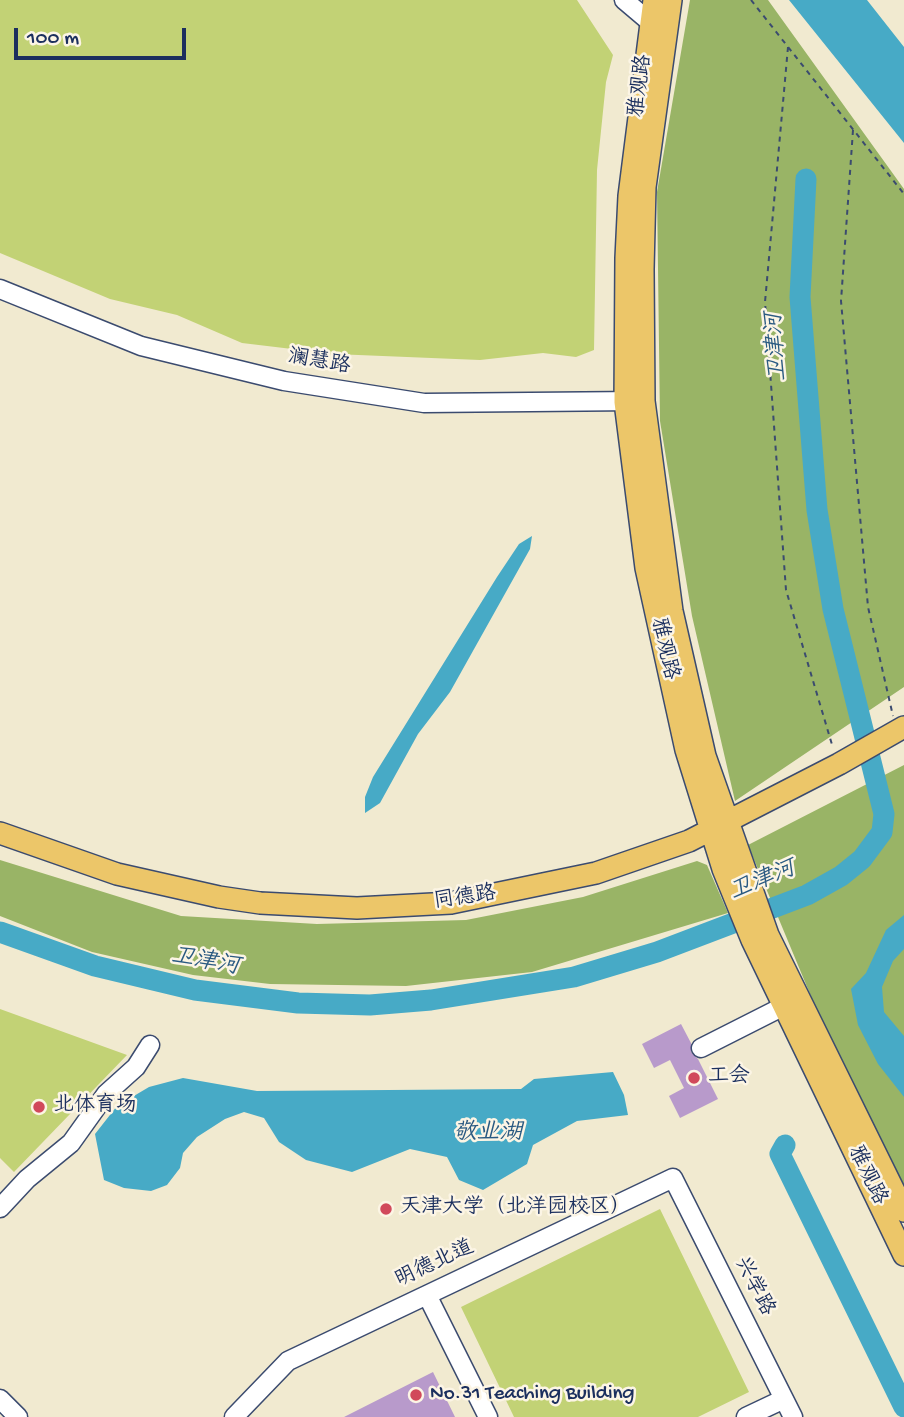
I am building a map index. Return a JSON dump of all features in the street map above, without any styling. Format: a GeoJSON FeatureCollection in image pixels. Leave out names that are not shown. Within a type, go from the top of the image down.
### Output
{"type":"FeatureCollection","features":[{"type":"Feature","properties":{"kind":"main road","name":"雅观路"},"geometry":{"type":"LineString","coordinates":[[658,9],[634,401],[671,611],[721,833],[784,1006],[904,1255]]}},
{"type":"Feature","properties":{"kind":"main road","name":"同德路"},"geometry":{"type":"LineString","coordinates":[[0,845],[93,878],[173,900],[265,914],[362,918],[451,913],[539,899],[620,878],[721,833],[902,735]]}},
{"type":"Feature","properties":{"kind":"main road","name":"同德路"},"geometry":{"type":"LineString","coordinates":[[0,833],[105,870],[161,885],[260,903],[356,908],[451,903],[542,886],[596,873],[721,833]]}},
{"type":"Feature","properties":{"kind":"main road","name":"雅观路"},"geometry":{"type":"LineString","coordinates":[[760,937],[904,1211]]}},
{"type":"Feature","properties":{"kind":"street"},"geometry":{"type":"LineString","coordinates":[[624,0],[658,9]]}},
{"type":"Feature","properties":{"kind":"street","name":"澜慧路"},"geometry":{"type":"LineString","coordinates":[[0,289],[142,345],[284,381],[425,403],[634,401]]}},
{"type":"Feature","properties":{"kind":"street"},"geometry":{"type":"LineString","coordinates":[[701,1048],[784,1006]]}},
{"type":"Feature","properties":{"kind":"street"},"geometry":{"type":"LineString","coordinates":[[0,1208],[27,1179],[71,1143],[106,1094],[136,1067],[150,1045]]}},
{"type":"Feature","properties":{"kind":"street","name":"明德北道"},"geometry":{"type":"LineString","coordinates":[[234,1417],[288,1361],[673,1178]]}},
{"type":"Feature","properties":{"kind":"street","name":"兴学路"},"geometry":{"type":"LineString","coordinates":[[673,1178],[793,1417]]}},
{"type":"Feature","properties":{"kind":"street"},"geometry":{"type":"LineString","coordinates":[[427,1294],[488,1417]]}},
{"type":"Feature","properties":{"kind":"street"},"geometry":{"type":"LineString","coordinates":[[0,1399],[18,1417]]}},
{"type":"Feature","properties":{"kind":"street"},"geometry":{"type":"LineString","coordinates":[[746,1417],[783,1399]]}},
{"type":"Feature","properties":{"kind":"path"},"geometry":{"type":"LineString","coordinates":[[751,0],[904,194]]}},
{"type":"Feature","properties":{"kind":"path"},"geometry":{"type":"LineString","coordinates":[[788,47],[765,302],[786,590],[841,770]]}},
{"type":"Feature","properties":{"kind":"path"},"geometry":{"type":"LineString","coordinates":[[853,130],[841,301],[868,607],[902,735]]}},
{"type":"Feature","properties":{"kind":"green space"},"geometry":{"type":"Polygon","coordinates":[[[0,0],[577,0],[613,55],[606,82],[597,170],[594,350],[576,357],[543,353],[480,360],[334,354],[242,343],[177,315],[110,299],[0,253],[0,0]]]}},
{"type":"Feature","properties":{"kind":"green space"},"geometry":{"type":"Polygon","coordinates":[[[690,0],[768,0],[904,189],[904,687],[735,801],[692,616],[660,421],[657,192],[690,0]]]}},
{"type":"Feature","properties":{"kind":"green space"},"geometry":{"type":"Polygon","coordinates":[[[904,765],[904,1185],[820,1018],[748,845],[904,765]]]}},
{"type":"Feature","properties":{"kind":"green space"},"geometry":{"type":"Polygon","coordinates":[[[0,860],[181,916],[317,924],[466,920],[583,897],[697,861],[707,865],[728,913],[532,972],[406,986],[270,984],[193,975],[92,952],[0,916],[0,860]]]}},
{"type":"Feature","properties":{"kind":"green space","name":"北体育场"},"geometry":{"type":"Polygon","coordinates":[[[0,1009],[127,1055],[14,1172],[0,1158],[0,1009]]]}},
{"type":"Feature","properties":{"kind":"green space"},"geometry":{"type":"Polygon","coordinates":[[[660,1209],[749,1392],[698,1417],[514,1417],[461,1307],[660,1209]]]}},
{"type":"Feature","properties":{"kind":"water"},"geometry":{"type":"Polygon","coordinates":[[[789,0],[867,0],[904,47],[904,143],[789,0]]]}},
{"type":"Feature","properties":{"kind":"water"},"geometry":{"type":"Polygon","coordinates":[[[532,536],[530,549],[450,692],[418,734],[380,803],[365,813],[365,797],[373,777],[497,577],[519,544],[532,536]]]}},
{"type":"Feature","properties":{"kind":"water"},"geometry":{"type":"Polygon","coordinates":[[[904,915],[904,949],[893,961],[882,987],[884,1012],[904,1036],[904,1097],[878,1064],[858,1025],[851,989],[866,973],[886,930],[904,915]]]}},
{"type":"Feature","properties":{"kind":"water","name":"敬业湖"},"geometry":{"type":"Polygon","coordinates":[[[613,1072],[624,1095],[628,1115],[577,1121],[533,1145],[527,1164],[483,1190],[459,1180],[447,1157],[410,1149],[352,1172],[306,1160],[279,1142],[264,1118],[244,1112],[225,1119],[197,1137],[183,1153],[180,1168],[167,1185],[151,1191],[124,1188],[104,1180],[95,1134],[117,1106],[149,1087],[183,1078],[257,1091],[521,1089],[534,1079],[613,1072]]]}},
{"type":"Feature","properties":{"kind":"building","name":"工会"},"geometry":{"type":"Polygon","coordinates":[[[681,1024],[691,1043],[691,1052],[698,1059],[718,1099],[680,1118],[669,1096],[684,1088],[670,1060],[654,1068],[642,1044],[681,1024]]]}},
{"type":"Feature","properties":{"kind":"building","name":"No.31 Teaching Building"},"geometry":{"type":"Polygon","coordinates":[[[433,1372],[455,1417],[344,1417],[433,1372]]]}},
{"type":"Feature","properties":{"kind":"waterway","name":"卫津河"},"geometry":{"type":"LineString","coordinates":[[0,932],[95,966],[195,990],[298,1003],[370,1005],[431,1000],[574,977],[657,952],[807,895],[841,876],[862,859],[882,832],[884,814],[833,609],[817,510],[800,297],[806,179]]}},
{"type":"Feature","properties":{"kind":"waterway"},"geometry":{"type":"LineString","coordinates":[[785,1145],[780,1154],[904,1407]]}},
{"type":"Feature","properties":{"kind":"place","name":"工会"},"geometry":{"type":"Point","coordinates":[694,1078]}},
{"type":"Feature","properties":{"kind":"place","name":"北体育场"},"geometry":{"type":"Point","coordinates":[39,1107]}},
{"type":"Feature","properties":{"kind":"place","name":"天津大学（北洋园校区）"},"geometry":{"type":"Point","coordinates":[386,1209]}},
{"type":"Feature","properties":{"kind":"place","name":"No.31 Teaching Building"},"geometry":{"type":"Point","coordinates":[416,1395]}}]}
